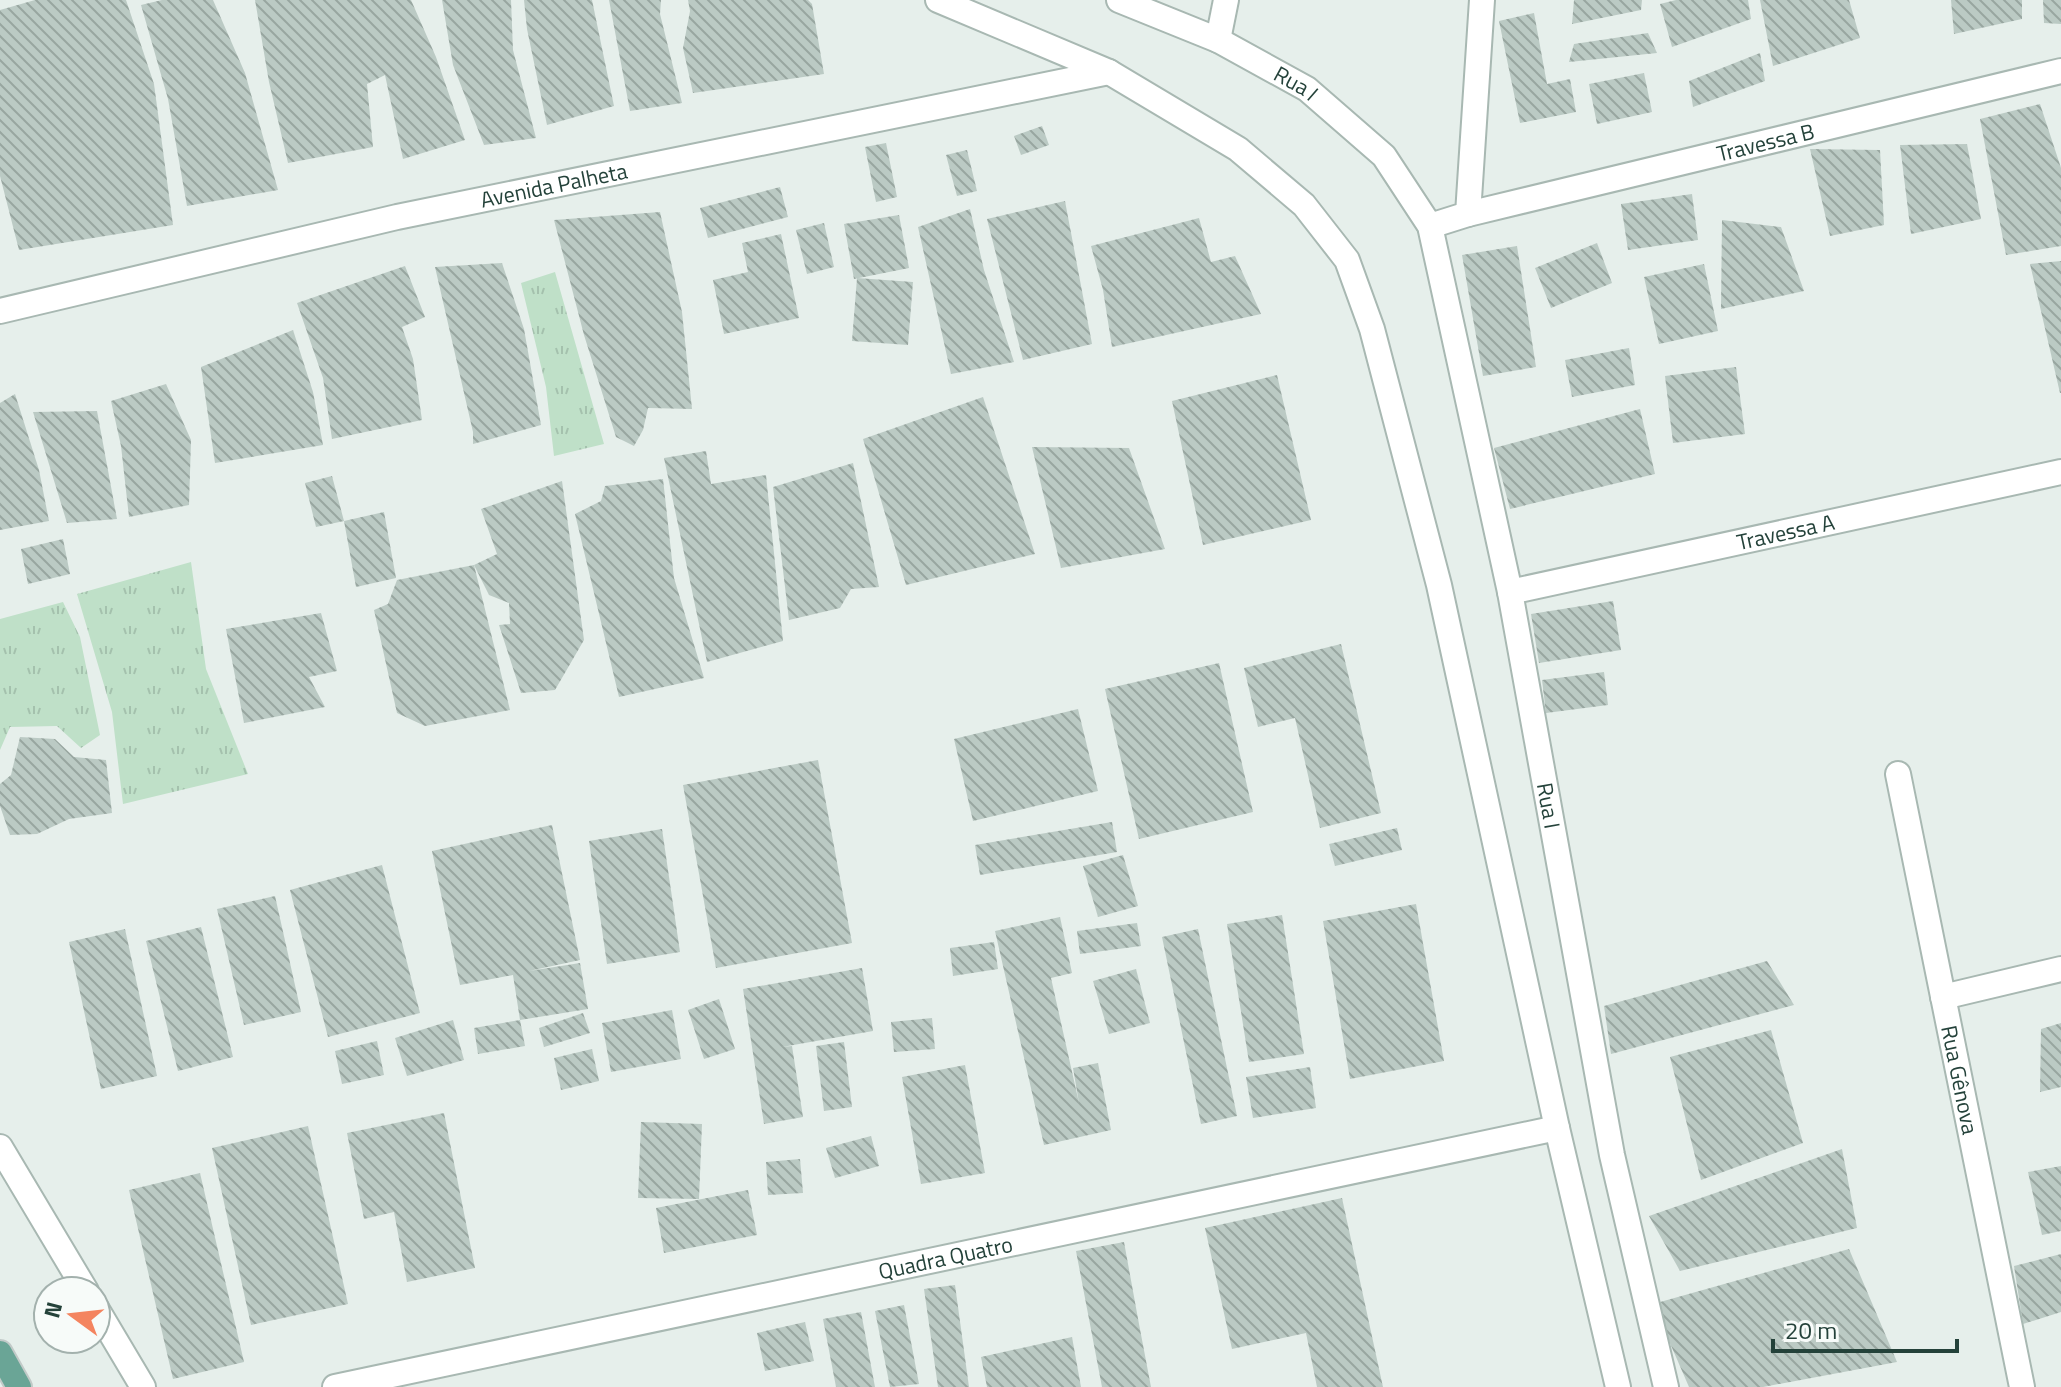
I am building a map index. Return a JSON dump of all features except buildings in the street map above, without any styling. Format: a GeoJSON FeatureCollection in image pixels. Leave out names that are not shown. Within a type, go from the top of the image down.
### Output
{"type":"FeatureCollection","features":[{"type":"Feature","properties":{"kind":"main road"},"geometry":{"type":"LineString","coordinates":[[0,1353],[19,1387]]}},
{"type":"Feature","properties":{"kind":"street"},"geometry":{"type":"LineString","coordinates":[[938,0],[1109,72],[1238,149],[1304,205],[1347,260],[1372,329],[1439,585],[1557,1128],[1618,1387]]}},
{"type":"Feature","properties":{"kind":"street","name":"Rua I"},"geometry":{"type":"LineString","coordinates":[[1119,0],[1218,40],[1307,89],[1384,156],[1430,226],[1510,592],[1612,1155],[1666,1387]]}},
{"type":"Feature","properties":{"kind":"street"},"geometry":{"type":"LineString","coordinates":[[1218,40],[1226,0]]}},
{"type":"Feature","properties":{"kind":"street"},"geometry":{"type":"LineString","coordinates":[[1430,226],[1468,214],[1482,0]]}},
{"type":"Feature","properties":{"kind":"street","name":"Travessa B"},"geometry":{"type":"LineString","coordinates":[[1468,214],[2061,71]]}},
{"type":"Feature","properties":{"kind":"street","name":"Avenida Palheta"},"geometry":{"type":"LineString","coordinates":[[0,311],[397,217],[1109,72]]}},
{"type":"Feature","properties":{"kind":"street","name":"Travessa A"},"geometry":{"type":"LineString","coordinates":[[1510,592],[2061,472]]}},
{"type":"Feature","properties":{"kind":"street","name":"Rua Gênova"},"geometry":{"type":"LineString","coordinates":[[1898,774],[2022,1387]]}},
{"type":"Feature","properties":{"kind":"street"},"geometry":{"type":"LineString","coordinates":[[1943,997],[2061,969]]}},
{"type":"Feature","properties":{"kind":"street","name":"Quadra Quatro"},"geometry":{"type":"LineString","coordinates":[[335,1387],[1557,1128]]}},
{"type":"Feature","properties":{"kind":"street"},"geometry":{"type":"LineString","coordinates":[[0,1147],[76,1275]]}},
{"type":"Feature","properties":{"kind":"street"},"geometry":{"type":"LineString","coordinates":[[112,1335],[143,1387]]}},
{"type":"Feature","properties":{"kind":"green space"},"geometry":{"type":"Polygon","coordinates":[[[555,272],[604,444],[554,456],[546,387],[521,283],[555,272]]]}},
{"type":"Feature","properties":{"kind":"green space"},"geometry":{"type":"Polygon","coordinates":[[[191,562],[206,669],[248,774],[123,804],[112,712],[77,594],[191,562]]]}},
{"type":"Feature","properties":{"kind":"green space"},"geometry":{"type":"Polygon","coordinates":[[[63,602],[80,637],[100,735],[81,748],[57,726],[10,727],[0,750],[0,619],[63,602]]]}}]}
